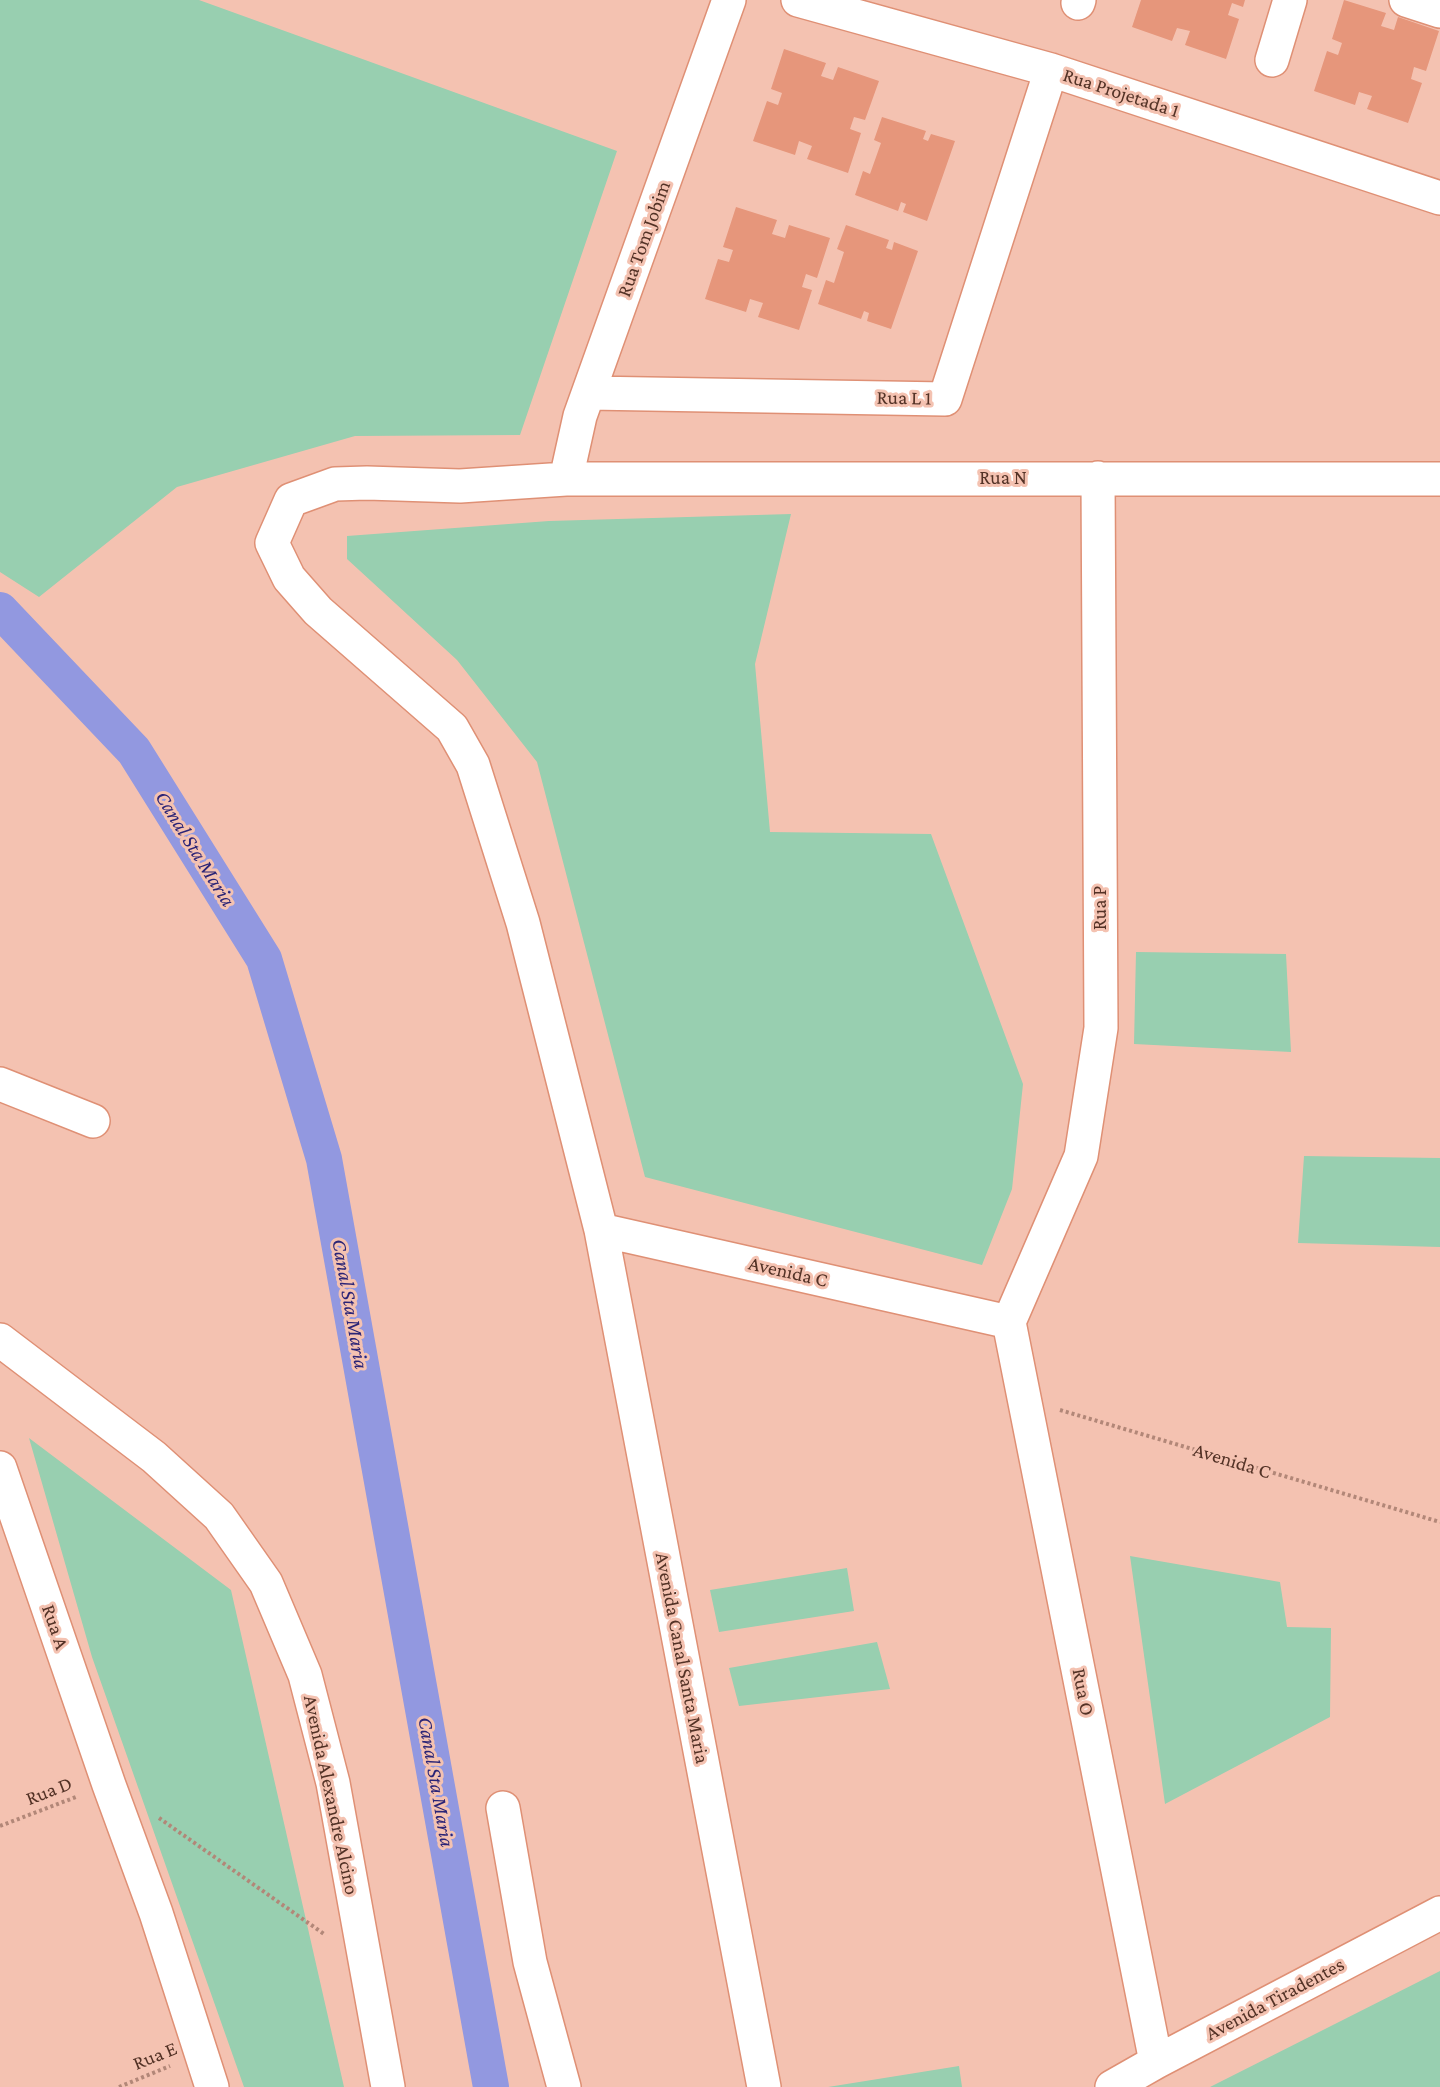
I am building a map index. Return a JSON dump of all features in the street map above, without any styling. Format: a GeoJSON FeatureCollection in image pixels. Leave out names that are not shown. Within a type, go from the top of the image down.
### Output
{"type":"FeatureCollection","features":[{"type":"Feature","properties":{"kind":"street","name":"Rua Tom Jobim"},"geometry":{"type":"LineString","coordinates":[[566,479],[580,416],[729,0]]}},
{"type":"Feature","properties":{"kind":"street","name":"Rua Projetada 1"},"geometry":{"type":"LineString","coordinates":[[798,0],[1051,70],[1440,198]]}},
{"type":"Feature","properties":{"kind":"street"},"geometry":{"type":"LineString","coordinates":[[1272,60],[1290,0]]}},
{"type":"Feature","properties":{"kind":"street"},"geometry":{"type":"LineString","coordinates":[[1406,0],[1440,11]]}},
{"type":"Feature","properties":{"kind":"street","name":"Rua L 1"},"geometry":{"type":"LineString","coordinates":[[589,393],[945,399],[1051,70]]}},
{"type":"Feature","properties":{"kind":"street","name":"Rua P"},"geometry":{"type":"LineString","coordinates":[[1009,1322],[1081,1156],[1101,1028],[1098,478]]}},
{"type":"Feature","properties":{"kind":"street","name":"Rua N"},"geometry":{"type":"LineString","coordinates":[[601,1230],[523,923],[473,765],[452,728],[318,611],[288,579],[272,543],[291,500],[335,484],[460,486],[566,479],[1440,478]]}},
{"type":"Feature","properties":{"kind":"street"},"geometry":{"type":"LineString","coordinates":[[0,1084],[93,1121]]}},
{"type":"Feature","properties":{"kind":"street","name":"Avenida C"},"geometry":{"type":"LineString","coordinates":[[601,1230],[1009,1322]]}},
{"type":"Feature","properties":{"kind":"street","name":"Avenida Canal Santa Maria"},"geometry":{"type":"LineString","coordinates":[[601,1230],[764,2087]]}},
{"type":"Feature","properties":{"kind":"street","name":"Rua O"},"geometry":{"type":"LineString","coordinates":[[1009,1322],[1156,2062]]}},
{"type":"Feature","properties":{"kind":"street","name":"Avenida Alexandre Alcino"},"geometry":{"type":"LineString","coordinates":[[0,1340],[154,1457],[195,1494],[219,1516],[267,1583],[305,1675],[333,1783],[388,2087]]}},
{"type":"Feature","properties":{"kind":"street","name":"Rua A"},"geometry":{"type":"LineString","coordinates":[[0,1468],[156,1913],[212,2087]]}},
{"type":"Feature","properties":{"kind":"street"},"geometry":{"type":"LineString","coordinates":[[503,1808],[530,1962],[564,2087]]}},
{"type":"Feature","properties":{"kind":"street","name":"Avenida Tiradentes"},"geometry":{"type":"LineString","coordinates":[[1112,2087],[1440,1913]]}},
{"type":"Feature","properties":{"kind":"path","name":"Avenida C"},"geometry":{"type":"LineString","coordinates":[[1025,1399],[1440,1522]]}},
{"type":"Feature","properties":{"kind":"path","name":"Rua D"},"geometry":{"type":"LineString","coordinates":[[0,1826],[110,1785]]}},
{"type":"Feature","properties":{"kind":"path"},"geometry":{"type":"LineString","coordinates":[[155,1815],[364,1963]]}},
{"type":"Feature","properties":{"kind":"path","name":"Rua E"},"geometry":{"type":"LineString","coordinates":[[119,2087],[201,2053]]}},
{"type":"Feature","properties":{"kind":"green space"},"geometry":{"type":"Polygon","coordinates":[[[0,0],[199,0],[617,151],[520,435],[355,436],[177,487],[39,597],[0,572],[0,0]]]}},
{"type":"Feature","properties":{"kind":"green space"},"geometry":{"type":"Polygon","coordinates":[[[791,514],[755,664],[770,832],[931,834],[1023,1084],[1012,1189],[982,1265],[645,1177],[537,762],[457,660],[347,559],[347,536],[549,521],[791,514]]]}},
{"type":"Feature","properties":{"kind":"green space"},"geometry":{"type":"Polygon","coordinates":[[[1136,952],[1286,954],[1291,1052],[1134,1044],[1136,952]]]}},
{"type":"Feature","properties":{"kind":"green space"},"geometry":{"type":"Polygon","coordinates":[[[1304,1156],[1440,1158],[1440,1247],[1298,1243],[1304,1156]]]}},
{"type":"Feature","properties":{"kind":"green space"},"geometry":{"type":"Polygon","coordinates":[[[29,1438],[231,1590],[344,2087],[244,2087],[92,1657],[29,1438]]]}},
{"type":"Feature","properties":{"kind":"green space"},"geometry":{"type":"Polygon","coordinates":[[[1130,1556],[1280,1582],[1287,1627],[1331,1628],[1330,1717],[1165,1804],[1130,1556]]]}},
{"type":"Feature","properties":{"kind":"green space"},"geometry":{"type":"Polygon","coordinates":[[[847,1568],[854,1611],[719,1632],[710,1590],[847,1568]]]}},
{"type":"Feature","properties":{"kind":"green space"},"geometry":{"type":"Polygon","coordinates":[[[877,1642],[890,1689],[739,1706],[729,1668],[877,1642]]]}},
{"type":"Feature","properties":{"kind":"green space"},"geometry":{"type":"Polygon","coordinates":[[[1440,1971],[1440,2087],[1210,2087],[1440,1971]]]}},
{"type":"Feature","properties":{"kind":"green space"},"geometry":{"type":"Polygon","coordinates":[[[959,2066],[962,2087],[828,2087],[959,2066]]]}},
{"type":"Feature","properties":{"kind":"building"},"geometry":{"type":"Polygon","coordinates":[[[1141,0],[1245,0],[1243,7],[1232,3],[1228,15],[1239,19],[1226,59],[1185,45],[1190,31],[1177,28],[1172,41],[1132,27],[1141,0]]]}},
{"type":"Feature","properties":{"kind":"building"},"geometry":{"type":"Polygon","coordinates":[[[1344,0],[1386,13],[1381,26],[1394,30],[1398,17],[1439,31],[1426,71],[1414,67],[1411,79],[1422,83],[1408,123],[1367,109],[1372,96],[1359,92],[1355,105],[1314,91],[1327,51],[1338,55],[1342,43],[1332,39],[1344,0]]]}},
{"type":"Feature","properties":{"kind":"building"},"geometry":{"type":"Polygon","coordinates":[[[784,49],[826,63],[821,76],[833,80],[838,67],[879,81],[865,120],[854,117],[850,129],[861,133],[848,173],[807,159],[812,146],[799,141],[795,155],[753,141],[767,101],[778,105],[782,93],[771,89],[784,49]]]}},
{"type":"Feature","properties":{"kind":"building"},"geometry":{"type":"Polygon","coordinates":[[[882,117],[926,131],[923,139],[928,141],[931,134],[955,141],[927,221],[903,212],[906,204],[901,202],[898,211],[855,195],[863,171],[870,174],[881,143],[874,140],[882,117]]]}},
{"type":"Feature","properties":{"kind":"building"},"geometry":{"type":"Polygon","coordinates":[[[736,207],[777,220],[772,234],[785,238],[789,225],[830,238],[817,278],[806,274],[802,287],[812,290],[799,330],[758,317],[763,303],[750,299],[746,312],[705,299],[718,259],[729,262],[733,250],[723,247],[736,207]]]}},
{"type":"Feature","properties":{"kind":"building"},"geometry":{"type":"Polygon","coordinates":[[[846,225],[889,240],[886,248],[892,250],[894,242],[918,251],[891,329],[867,321],[869,313],[864,311],[861,319],[818,304],[826,280],[834,283],[844,252],[837,249],[846,225]]]}},
{"type":"Feature","properties":{"kind":"waterway","name":"Canal Sta Maria"},"geometry":{"type":"LineString","coordinates":[[0,610],[134,751],[264,959],[324,1159],[491,2087]]}}]}
